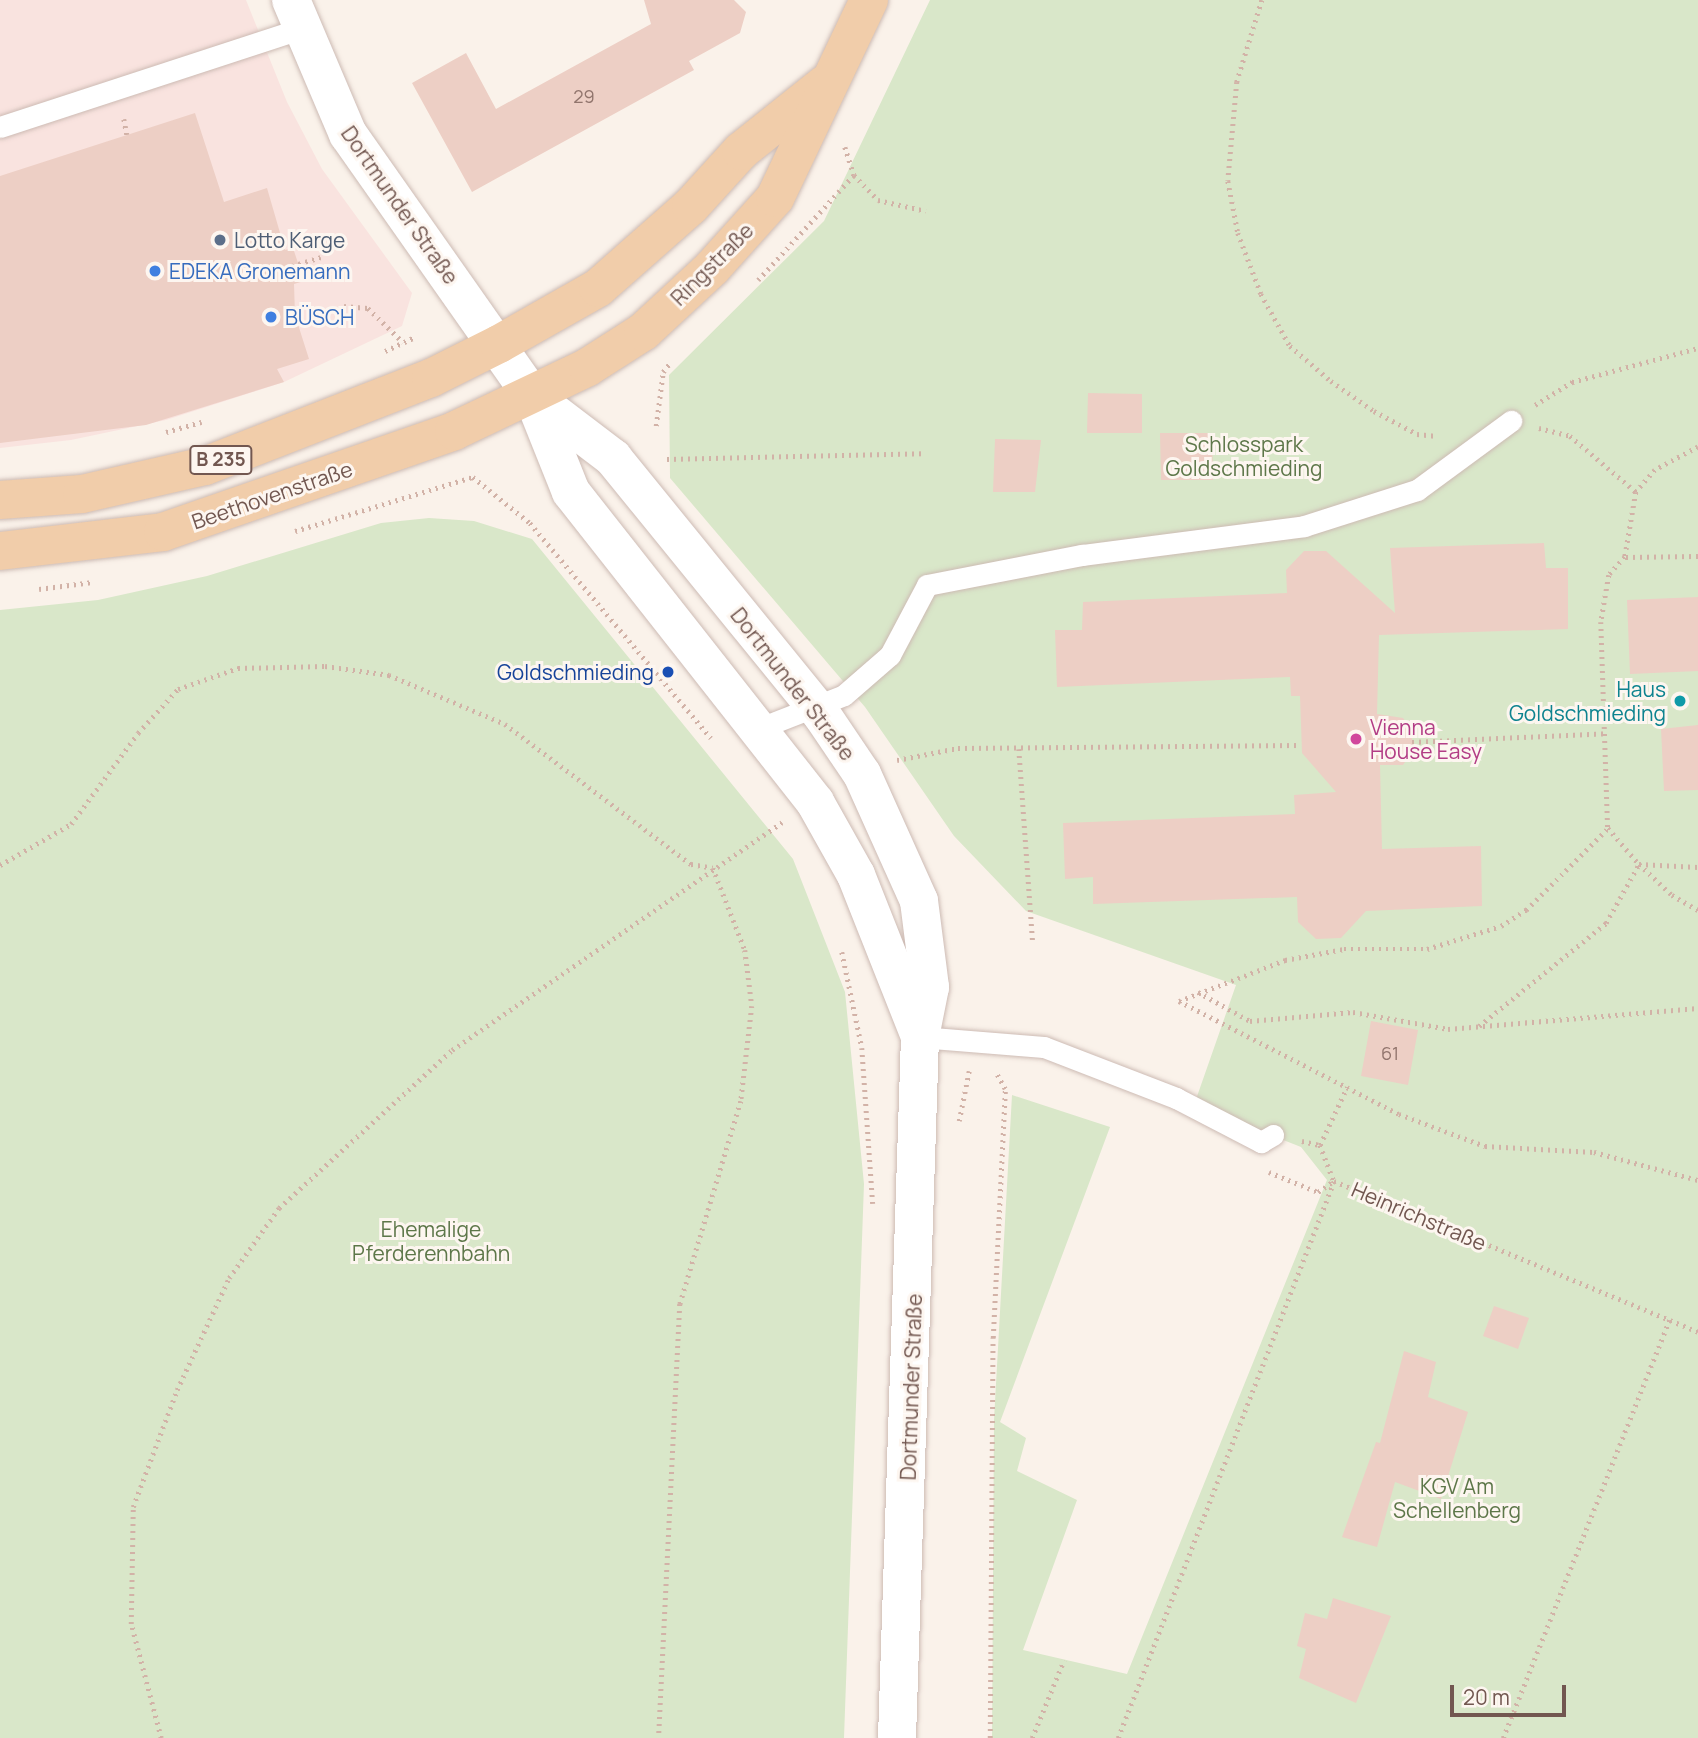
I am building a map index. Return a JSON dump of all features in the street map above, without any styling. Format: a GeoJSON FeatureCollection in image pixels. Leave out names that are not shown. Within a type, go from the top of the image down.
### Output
{"type":"FeatureCollection","features":[{"type":"Feature","properties":{"kind":"main road","name":"Ringstraße"},"geometry":{"type":"LineString","coordinates":[[533,397],[643,332],[712,268],[775,198],[869,0]]}},
{"type":"Feature","properties":{"kind":"main road","name":"Dortmunder Straße"},"geometry":{"type":"LineString","coordinates":[[295,15],[355,144],[499,344],[533,397],[571,492],[760,728],[815,802],[856,875],[920,1037]]}},
{"type":"Feature","properties":{"kind":"main road","name":"Ringstraße"},"geometry":{"type":"LineString","coordinates":[[499,344],[597,288],[691,206],[741,151],[832,78]]}},
{"type":"Feature","properties":{"kind":"main road","name":"B 235"},"geometry":{"type":"LineString","coordinates":[[0,500],[82,494],[205,466],[431,378],[499,344]]}},
{"type":"Feature","properties":{"kind":"main road","name":"Dortmunder Straße"},"geometry":{"type":"LineString","coordinates":[[533,397],[613,458],[818,695],[903,855],[919,901],[930,986],[920,1037],[897,1738]]}},
{"type":"Feature","properties":{"kind":"main road","name":"Beethovenstraße"},"geometry":{"type":"LineString","coordinates":[[0,551],[163,532],[311,484],[533,397]]}},
{"type":"Feature","properties":{"kind":"lane"},"geometry":{"type":"LineString","coordinates":[[0,127],[295,15]]}},
{"type":"Feature","properties":{"kind":"lane","name":"Dortmunder Straße"},"geometry":{"type":"LineString","coordinates":[[818,695],[890,654],[927,585],[1082,555],[1304,526],[1417,490],[1511,421]]}},
{"type":"Feature","properties":{"kind":"lane"},"geometry":{"type":"LineString","coordinates":[[760,728],[818,695]]}},
{"type":"Feature","properties":{"kind":"lane"},"geometry":{"type":"LineString","coordinates":[[920,1037],[976,1039],[1044,1047],[1176,1098],[1261,1142],[1273,1135]]}},
{"type":"Feature","properties":{"kind":"path"},"geometry":{"type":"LineString","coordinates":[[1262,0],[1237,82],[1228,181],[1238,233],[1261,294],[1290,346],[1331,380],[1417,434],[1442,437]]}},
{"type":"Feature","properties":{"kind":"path"},"geometry":{"type":"LineString","coordinates":[[845,147],[854,176],[878,200],[926,211]]}},
{"type":"Feature","properties":{"kind":"path"},"geometry":{"type":"LineString","coordinates":[[292,266],[321,257]]}},
{"type":"Feature","properties":{"kind":"path"},"geometry":{"type":"LineString","coordinates":[[344,306],[368,308],[403,342]]}},
{"type":"Feature","properties":{"kind":"path"},"geometry":{"type":"LineString","coordinates":[[379,354],[413,338]]}},
{"type":"Feature","properties":{"kind":"path"},"geometry":{"type":"LineString","coordinates":[[1511,421],[1572,382],[1698,348]]}},
{"type":"Feature","properties":{"kind":"path"},"geometry":{"type":"LineString","coordinates":[[656,425],[663,372]]}},
{"type":"Feature","properties":{"kind":"path","name":"B 235"},"geometry":{"type":"LineString","coordinates":[[163,432],[217,418]]}},
{"type":"Feature","properties":{"kind":"path"},"geometry":{"type":"LineString","coordinates":[[1511,421],[1570,436],[1636,492]]}},
{"type":"Feature","properties":{"kind":"path"},"geometry":{"type":"LineString","coordinates":[[1698,447],[1655,470],[1636,492],[1625,557],[1609,575],[1601,622],[1608,828],[1639,864],[1672,895],[1698,910]]}},
{"type":"Feature","properties":{"kind":"path"},"geometry":{"type":"LineString","coordinates":[[661,452],[669,461],[924,453]]}},
{"type":"Feature","properties":{"kind":"path"},"geometry":{"type":"LineString","coordinates":[[473,477],[530,523],[719,747]]}},
{"type":"Feature","properties":{"kind":"path"},"geometry":{"type":"LineString","coordinates":[[1625,557],[1698,556]]}},
{"type":"Feature","properties":{"kind":"path"},"geometry":{"type":"LineString","coordinates":[[0,864],[71,824],[138,733],[178,689],[237,668],[325,666],[389,675],[505,724],[691,864],[713,868]]}},
{"type":"Feature","properties":{"kind":"path"},"geometry":{"type":"LineString","coordinates":[[1412,742],[1606,733]]}},
{"type":"Feature","properties":{"kind":"path"},"geometry":{"type":"LineString","coordinates":[[886,763],[958,748],[1301,745]]}},
{"type":"Feature","properties":{"kind":"path"},"geometry":{"type":"LineString","coordinates":[[1018,749],[1033,945]]}},
{"type":"Feature","properties":{"kind":"path"},"geometry":{"type":"LineString","coordinates":[[773,812],[790,833]]}},
{"type":"Feature","properties":{"kind":"path"},"geometry":{"type":"LineString","coordinates":[[161,1738],[131,1625],[133,1507],[177,1390],[229,1278],[279,1208],[452,1050],[782,822]]}},
{"type":"Feature","properties":{"kind":"path"},"geometry":{"type":"LineString","coordinates":[[1608,828],[1526,910],[1501,926],[1427,949],[1344,949],[1285,960],[1179,1001],[1347,1087],[1485,1146],[1594,1152],[1698,1181]]}},
{"type":"Feature","properties":{"kind":"path"},"geometry":{"type":"LineString","coordinates":[[1639,864],[1698,867]]}},
{"type":"Feature","properties":{"kind":"path"},"geometry":{"type":"LineString","coordinates":[[1477,1027],[1606,923],[1639,864]]}},
{"type":"Feature","properties":{"kind":"path"},"geometry":{"type":"LineString","coordinates":[[659,1738],[680,1304],[741,1101],[752,1006],[745,950],[713,868]]}},
{"type":"Feature","properties":{"kind":"path"},"geometry":{"type":"LineString","coordinates":[[837,940],[862,1048],[873,1209]]}},
{"type":"Feature","properties":{"kind":"path"},"geometry":{"type":"LineString","coordinates":[[1198,992],[1250,1021],[1353,1012],[1448,1029],[1698,1008]]}},
{"type":"Feature","properties":{"kind":"path"},"geometry":{"type":"LineString","coordinates":[[957,1127],[976,1039]]}},
{"type":"Feature","properties":{"kind":"path"},"geometry":{"type":"LineString","coordinates":[[976,1039],[1005,1089],[993,1338],[990,1738]]}},
{"type":"Feature","properties":{"kind":"path"},"geometry":{"type":"LineString","coordinates":[[1273,1135],[1320,1145],[1347,1087]]}},
{"type":"Feature","properties":{"kind":"path","name":"Heinrichstraße"},"geometry":{"type":"LineString","coordinates":[[1320,1145],[1334,1181],[1698,1332]]}},
{"type":"Feature","properties":{"kind":"path"},"geometry":{"type":"LineString","coordinates":[[1263,1169],[1318,1192],[1334,1181]]}},
{"type":"Feature","properties":{"kind":"path"},"geometry":{"type":"LineString","coordinates":[[1118,1738],[1334,1181]]}},
{"type":"Feature","properties":{"kind":"path"},"geometry":{"type":"LineString","coordinates":[[1503,1738],[1669,1320]]}},
{"type":"Feature","properties":{"kind":"path"},"geometry":{"type":"LineString","coordinates":[[1032,1738],[1064,1660]]}},
{"type":"Feature","properties":{"kind":"shaded area"},"geometry":{"type":"Polygon","coordinates":[[[0,0],[246,0],[287,102],[322,169],[412,293],[402,326],[284,382],[166,420],[71,440],[0,448],[0,0]]]}},
{"type":"Feature","properties":{"kind":"green space","name":"Schlosspark Goldschmieding"},"geometry":{"type":"Polygon","coordinates":[[[930,0],[1698,0],[1698,1738],[992,1738],[994,1420],[1012,1095],[1110,1127],[1000,1422],[1026,1438],[1017,1471],[1077,1500],[1023,1650],[1127,1674],[1327,1180],[1301,1147],[1194,1105],[1236,985],[1026,911],[954,836],[865,707],[670,478],[669,375],[824,221],[930,0]]]}},
{"type":"Feature","properties":{"kind":"green space","name":"Ehemalige Pferderennbahn"},"geometry":{"type":"Polygon","coordinates":[[[429,518],[474,521],[532,539],[793,859],[845,992],[864,1184],[844,1738],[0,1738],[0,610],[98,600],[207,576],[381,523],[429,518]]]}},
{"type":"Feature","properties":{"kind":"building"},"geometry":{"type":"Polygon","coordinates":[[[644,0],[734,0],[746,12],[740,33],[689,61],[694,70],[472,192],[412,83],[466,53],[496,109],[651,24],[644,0]]]}},
{"type":"Feature","properties":{"kind":"building"},"geometry":{"type":"Polygon","coordinates":[[[195,113],[224,202],[267,188],[285,250],[293,248],[304,281],[294,284],[295,315],[309,359],[277,369],[284,382],[146,425],[0,443],[0,176],[195,113]]]}},
{"type":"Feature","properties":{"kind":"building"},"geometry":{"type":"Polygon","coordinates":[[[1088,393],[1142,394],[1142,433],[1087,433],[1088,393]]]}},
{"type":"Feature","properties":{"kind":"building"},"geometry":{"type":"Polygon","coordinates":[[[1160,433],[1212,433],[1213,480],[1161,480],[1160,433]]]}},
{"type":"Feature","properties":{"kind":"building"},"geometry":{"type":"Polygon","coordinates":[[[995,439],[1041,440],[1035,492],[993,492],[995,439]]]}},
{"type":"Feature","properties":{"kind":"building","name":"Vienna House Easy"},"geometry":{"type":"Polygon","coordinates":[[[1544,543],[1546,568],[1568,568],[1568,629],[1379,635],[1377,714],[1403,718],[1412,730],[1412,752],[1403,765],[1380,765],[1382,849],[1481,846],[1482,906],[1366,911],[1341,938],[1316,939],[1298,922],[1297,897],[1093,904],[1093,877],[1065,879],[1063,823],[1295,814],[1294,795],[1336,792],[1302,753],[1300,696],[1291,696],[1290,677],[1057,687],[1055,630],[1082,630],[1083,602],[1287,593],[1286,570],[1304,551],[1326,551],[1395,613],[1390,548],[1544,543]]]}},
{"type":"Feature","properties":{"kind":"building"},"geometry":{"type":"Polygon","coordinates":[[[1698,597],[1698,671],[1630,674],[1627,600],[1698,597]]]}},
{"type":"Feature","properties":{"kind":"building"},"geometry":{"type":"Polygon","coordinates":[[[1698,725],[1698,790],[1664,791],[1661,729],[1698,725]]]}},
{"type":"Feature","properties":{"kind":"building"},"geometry":{"type":"Polygon","coordinates":[[[1371,1021],[1418,1030],[1408,1085],[1361,1076],[1371,1021]]]}},
{"type":"Feature","properties":{"kind":"building"},"geometry":{"type":"Polygon","coordinates":[[[1494,1306],[1529,1318],[1518,1349],[1483,1336],[1494,1306]]]}},
{"type":"Feature","properties":{"kind":"building"},"geometry":{"type":"Polygon","coordinates":[[[1404,1351],[1436,1362],[1428,1397],[1468,1412],[1441,1499],[1395,1482],[1377,1547],[1342,1537],[1376,1442],[1380,1443],[1404,1351]]]}},
{"type":"Feature","properties":{"kind":"building"},"geometry":{"type":"Polygon","coordinates":[[[1333,1598],[1391,1616],[1356,1703],[1299,1678],[1306,1649],[1297,1646],[1305,1613],[1327,1619],[1333,1598]]]}},
{"type":"Feature","properties":{"kind":"place","name":"Lotto Karge"},"geometry":{"type":"Point","coordinates":[220,240]}},
{"type":"Feature","properties":{"kind":"place","name":"EDEKA Gronemann"},"geometry":{"type":"Point","coordinates":[155,271]}},
{"type":"Feature","properties":{"kind":"place","name":"BÜSCH"},"geometry":{"type":"Point","coordinates":[271,317]}},
{"type":"Feature","properties":{"kind":"place","name":"Goldschmieding"},"geometry":{"type":"Point","coordinates":[668,672]}},
{"type":"Feature","properties":{"kind":"place","name":"Haus Goldschmieding"},"geometry":{"type":"Point","coordinates":[1680,701]}},
{"type":"Feature","properties":{"kind":"place","name":"Vienna House Easy"},"geometry":{"type":"Point","coordinates":[1356,739]}},
{"type":"Feature","properties":{"kind":"park label","name":"KGV Am Schellenberg"},"geometry":{"type":"Point","coordinates":[1457,1498]}}]}
